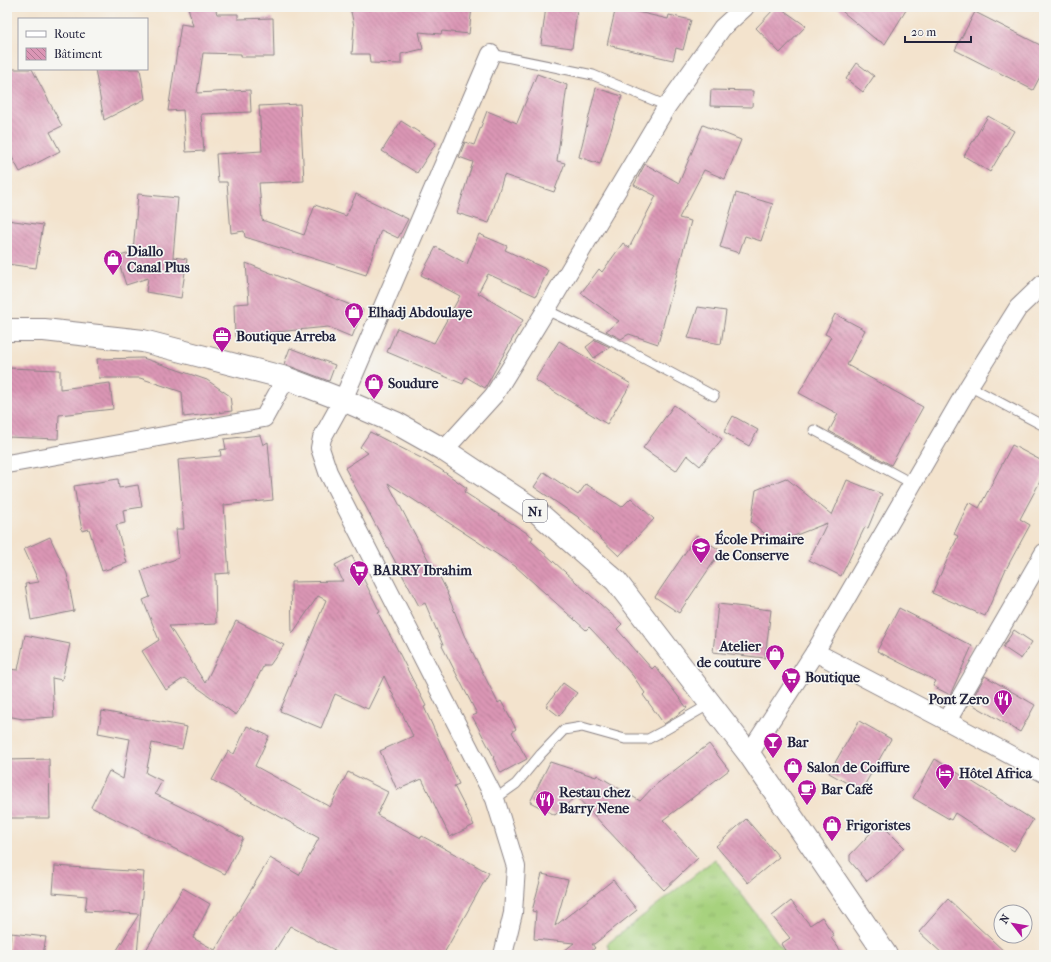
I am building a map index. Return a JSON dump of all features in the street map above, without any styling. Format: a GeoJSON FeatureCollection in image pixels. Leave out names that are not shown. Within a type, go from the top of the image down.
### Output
{"type":"FeatureCollection","features":[{"type":"Feature","properties":{"kind":"highway","name":"N1"},"geometry":{"type":"LineString","coordinates":[[7,330],[44,330],[143,341],[286,378],[343,400],[396,423],[444,450],[536,511],[616,581],[749,754],[886,955]]}},
{"type":"Feature","properties":{"kind":"street"},"geometry":{"type":"LineString","coordinates":[[444,450],[494,395],[667,106],[722,28],[745,7]]}},
{"type":"Feature","properties":{"kind":"street"},"geometry":{"type":"LineString","coordinates":[[491,54],[343,400],[322,438],[320,448],[332,479],[495,799],[516,867],[513,913],[503,955]]}},
{"type":"Feature","properties":{"kind":"street"},"geometry":{"type":"LineString","coordinates":[[749,754],[815,652],[969,386],[1018,308],[1044,283]]}},
{"type":"Feature","properties":{"kind":"street"},"geometry":{"type":"LineString","coordinates":[[7,464],[264,418],[286,378]]}},
{"type":"Feature","properties":{"kind":"street"},"geometry":{"type":"LineString","coordinates":[[947,721],[1044,553]]}},
{"type":"Feature","properties":{"kind":"street"},"geometry":{"type":"LineString","coordinates":[[815,652],[1044,773]]}},
{"type":"Feature","properties":{"kind":"lane"},"geometry":{"type":"LineString","coordinates":[[491,54],[593,74],[667,106]]}},
{"type":"Feature","properties":{"kind":"lane"},"geometry":{"type":"LineString","coordinates":[[546,310],[604,337],[714,396]]}},
{"type":"Feature","properties":{"kind":"lane"},"geometry":{"type":"LineString","coordinates":[[969,386],[1044,426]]}},
{"type":"Feature","properties":{"kind":"lane"},"geometry":{"type":"LineString","coordinates":[[814,430],[913,484]]}},
{"type":"Feature","properties":{"kind":"lane"},"geometry":{"type":"LineString","coordinates":[[495,799],[516,784],[540,754],[564,730],[582,728],[625,739],[648,739],[710,704]]}},
{"type":"Feature","properties":{"kind":"green space"},"geometry":{"type":"Polygon","coordinates":[[[715,859],[787,955],[611,955],[607,944],[715,859]]]}},
{"type":"Feature","properties":{"kind":"building"},"geometry":{"type":"Polygon","coordinates":[[[188,7],[215,7],[217,14],[238,14],[238,19],[273,18],[274,57],[241,57],[241,54],[203,53],[197,93],[250,90],[251,112],[201,114],[204,151],[186,152],[183,110],[168,111],[181,24],[193,26],[188,7]]]}},
{"type":"Feature","properties":{"kind":"building"},"geometry":{"type":"Polygon","coordinates":[[[350,7],[472,7],[469,34],[442,31],[441,34],[419,32],[423,49],[401,54],[401,64],[370,63],[369,54],[352,54],[354,26],[350,7]]]}},
{"type":"Feature","properties":{"kind":"building"},"geometry":{"type":"Polygon","coordinates":[[[546,7],[577,10],[572,48],[541,44],[546,7]]]}},
{"type":"Feature","properties":{"kind":"building"},"geometry":{"type":"Polygon","coordinates":[[[616,7],[668,19],[669,15],[691,20],[683,50],[676,48],[673,60],[607,45],[616,7]]]}},
{"type":"Feature","properties":{"kind":"building"},"geometry":{"type":"Polygon","coordinates":[[[776,7],[779,7],[806,26],[780,53],[756,28],[776,7]]]}},
{"type":"Feature","properties":{"kind":"building"},"geometry":{"type":"Polygon","coordinates":[[[837,7],[908,7],[885,44],[874,38],[837,7]]]}},
{"type":"Feature","properties":{"kind":"building"},"geometry":{"type":"Polygon","coordinates":[[[975,12],[1044,47],[1044,69],[1033,90],[955,50],[975,12]]]}},
{"type":"Feature","properties":{"kind":"building"},"geometry":{"type":"Polygon","coordinates":[[[857,63],[874,76],[863,92],[846,79],[857,63]]]}},
{"type":"Feature","properties":{"kind":"building"},"geometry":{"type":"Polygon","coordinates":[[[7,69],[33,70],[62,126],[50,132],[60,151],[20,172],[7,148],[7,69]]]}},
{"type":"Feature","properties":{"kind":"building"},"geometry":{"type":"Polygon","coordinates":[[[95,70],[140,70],[145,99],[104,120],[95,70]]]}},
{"type":"Feature","properties":{"kind":"building"},"geometry":{"type":"Polygon","coordinates":[[[537,74],[567,85],[557,161],[565,163],[554,192],[504,175],[489,223],[457,213],[473,162],[459,157],[465,142],[474,145],[487,111],[517,123],[537,74]]]}},
{"type":"Feature","properties":{"kind":"building"},"geometry":{"type":"Polygon","coordinates":[[[596,88],[622,96],[600,164],[579,157],[596,88]]]}},
{"type":"Feature","properties":{"kind":"building"},"geometry":{"type":"Polygon","coordinates":[[[711,90],[753,91],[752,107],[710,106],[711,90]]]}},
{"type":"Feature","properties":{"kind":"building"},"geometry":{"type":"Polygon","coordinates":[[[300,104],[304,181],[259,183],[262,220],[304,235],[315,205],[346,216],[356,194],[408,219],[398,238],[381,230],[366,275],[245,237],[244,231],[231,233],[227,182],[218,182],[216,154],[262,151],[259,106],[300,104]]]}},
{"type":"Feature","properties":{"kind":"building"},"geometry":{"type":"Polygon","coordinates":[[[988,116],[1014,131],[990,172],[964,156],[988,116]]]}},
{"type":"Feature","properties":{"kind":"building"},"geometry":{"type":"Polygon","coordinates":[[[401,121],[436,143],[417,173],[382,151],[401,121]]]}},
{"type":"Feature","properties":{"kind":"building"},"geometry":{"type":"Polygon","coordinates":[[[703,125],[741,140],[725,179],[704,170],[679,218],[691,221],[658,344],[629,334],[621,339],[606,331],[619,321],[581,293],[599,269],[602,272],[623,243],[629,248],[656,196],[634,185],[645,164],[679,183],[703,125]]]}},
{"type":"Feature","properties":{"kind":"building"},"geometry":{"type":"Polygon","coordinates":[[[736,193],[773,204],[761,241],[745,236],[739,253],[720,247],[736,193]]]}},
{"type":"Feature","properties":{"kind":"building"},"geometry":{"type":"Polygon","coordinates":[[[138,194],[178,198],[173,257],[187,259],[181,298],[146,292],[148,278],[126,285],[117,257],[133,252],[138,194]]]}},
{"type":"Feature","properties":{"kind":"building"},"geometry":{"type":"Polygon","coordinates":[[[7,220],[43,225],[36,268],[7,264],[7,220]]]}},
{"type":"Feature","properties":{"kind":"building"},"geometry":{"type":"Polygon","coordinates":[[[479,234],[507,246],[505,250],[548,270],[536,296],[488,274],[478,293],[523,320],[485,388],[466,377],[463,384],[387,352],[397,328],[434,343],[460,296],[421,275],[436,247],[467,264],[479,234]]]}},
{"type":"Feature","properties":{"kind":"building"},"geometry":{"type":"Polygon","coordinates":[[[246,263],[363,310],[352,337],[328,327],[235,336],[234,304],[249,303],[246,263]]]}},
{"type":"Feature","properties":{"kind":"building"},"geometry":{"type":"Polygon","coordinates":[[[698,307],[726,311],[721,344],[688,338],[698,307]]]}},
{"type":"Feature","properties":{"kind":"building"},"geometry":{"type":"Polygon","coordinates":[[[835,314],[865,330],[847,365],[923,407],[891,465],[829,431],[838,414],[799,393],[831,337],[825,334],[835,314]]]}},
{"type":"Feature","properties":{"kind":"building"},"geometry":{"type":"Polygon","coordinates":[[[595,340],[610,347],[594,358],[586,347],[595,340]]]}},
{"type":"Feature","properties":{"kind":"building"},"geometry":{"type":"Polygon","coordinates":[[[559,341],[631,384],[607,424],[535,380],[559,341]]]}},
{"type":"Feature","properties":{"kind":"building"},"geometry":{"type":"Polygon","coordinates":[[[290,348],[335,365],[329,381],[284,364],[290,348]]]}},
{"type":"Feature","properties":{"kind":"building"},"geometry":{"type":"Polygon","coordinates":[[[143,358],[207,380],[230,396],[232,411],[184,417],[182,392],[140,378],[99,378],[97,359],[143,358]]]}},
{"type":"Feature","properties":{"kind":"building"},"geometry":{"type":"Polygon","coordinates":[[[7,368],[60,370],[60,389],[110,383],[113,409],[59,415],[58,439],[7,437],[7,368]]]}},
{"type":"Feature","properties":{"kind":"building"},"geometry":{"type":"Polygon","coordinates":[[[674,405],[722,439],[700,466],[687,455],[676,471],[643,448],[674,405]]]}},
{"type":"Feature","properties":{"kind":"building"},"geometry":{"type":"Polygon","coordinates":[[[733,416],[758,430],[749,446],[724,432],[733,416]]]}},
{"type":"Feature","properties":{"kind":"building"},"geometry":{"type":"Polygon","coordinates":[[[370,432],[440,469],[467,488],[464,492],[533,537],[531,541],[622,624],[617,629],[652,669],[655,666],[687,708],[664,724],[643,695],[645,693],[633,676],[589,627],[586,630],[515,566],[388,483],[431,565],[433,564],[448,593],[464,635],[498,703],[501,701],[516,729],[512,732],[527,759],[501,773],[472,716],[477,714],[442,646],[443,645],[425,603],[419,606],[345,468],[368,453],[360,447],[370,432]]]}},
{"type":"Feature","properties":{"kind":"building"},"geometry":{"type":"Polygon","coordinates":[[[260,435],[263,445],[268,442],[273,500],[224,505],[229,573],[215,574],[216,624],[169,626],[205,683],[236,621],[284,645],[270,665],[264,665],[247,698],[236,715],[184,678],[166,690],[142,651],[159,640],[143,600],[150,597],[141,571],[179,558],[176,529],[184,529],[178,460],[221,456],[220,450],[226,449],[224,439],[260,435]]]}},
{"type":"Feature","properties":{"kind":"building"},"geometry":{"type":"Polygon","coordinates":[[[1012,445],[1044,462],[1044,474],[1020,519],[1030,525],[1005,571],[985,616],[932,593],[958,536],[954,534],[969,502],[979,508],[1012,445]]]}},
{"type":"Feature","properties":{"kind":"building"},"geometry":{"type":"Polygon","coordinates":[[[544,472],[578,495],[586,484],[622,507],[631,498],[654,519],[619,556],[578,517],[534,487],[544,472]]]}},
{"type":"Feature","properties":{"kind":"building"},"geometry":{"type":"Polygon","coordinates":[[[786,478],[832,515],[847,480],[882,494],[868,528],[865,527],[841,576],[809,560],[827,523],[776,543],[751,522],[756,490],[786,478]]]}},
{"type":"Feature","properties":{"kind":"building"},"geometry":{"type":"Polygon","coordinates":[[[118,479],[119,488],[138,485],[142,507],[123,510],[125,523],[116,525],[127,563],[102,571],[89,529],[82,531],[74,486],[118,479]]]}},
{"type":"Feature","properties":{"kind":"building"},"geometry":{"type":"Polygon","coordinates":[[[697,535],[721,551],[679,613],[655,597],[697,535]]]}},
{"type":"Feature","properties":{"kind":"building"},"geometry":{"type":"Polygon","coordinates":[[[50,537],[67,574],[74,611],[31,620],[25,584],[39,582],[24,549],[50,537]]]}},
{"type":"Feature","properties":{"kind":"building"},"geometry":{"type":"Polygon","coordinates":[[[352,556],[380,612],[378,613],[426,706],[424,707],[459,784],[454,786],[474,825],[450,837],[422,779],[397,790],[380,751],[413,736],[384,676],[368,709],[335,694],[321,728],[280,711],[326,600],[318,596],[292,634],[291,582],[343,581],[335,565],[352,556]]]}},
{"type":"Feature","properties":{"kind":"building"},"geometry":{"type":"Polygon","coordinates":[[[718,604],[771,610],[765,658],[713,652],[718,604]]]}},
{"type":"Feature","properties":{"kind":"building"},"geometry":{"type":"Polygon","coordinates":[[[899,608],[972,646],[950,695],[933,686],[936,681],[877,651],[899,608]]]}},
{"type":"Feature","properties":{"kind":"building"},"geometry":{"type":"Polygon","coordinates":[[[1014,630],[1032,642],[1021,659],[1003,647],[1014,630]]]}},
{"type":"Feature","properties":{"kind":"building"},"geometry":{"type":"Polygon","coordinates":[[[25,635],[70,644],[62,680],[52,678],[54,717],[23,719],[7,716],[7,669],[18,670],[25,635]]]}},
{"type":"Feature","properties":{"kind":"building"},"geometry":{"type":"Polygon","coordinates":[[[985,676],[1035,705],[1020,732],[970,703],[985,676]]]}},
{"type":"Feature","properties":{"kind":"building"},"geometry":{"type":"Polygon","coordinates":[[[563,683],[577,693],[559,716],[546,706],[563,683]]]}},
{"type":"Feature","properties":{"kind":"building"},"geometry":{"type":"Polygon","coordinates":[[[102,711],[187,727],[182,749],[152,743],[146,773],[162,781],[155,794],[243,838],[225,874],[91,807],[109,771],[123,779],[130,739],[98,733],[102,711]]]}},
{"type":"Feature","properties":{"kind":"building"},"geometry":{"type":"Polygon","coordinates":[[[859,721],[891,739],[861,791],[829,773],[859,721]]]}},
{"type":"Feature","properties":{"kind":"building"},"geometry":{"type":"Polygon","coordinates":[[[247,726],[269,736],[255,766],[330,807],[348,772],[388,792],[377,815],[421,838],[422,836],[489,873],[443,955],[344,955],[290,926],[272,955],[143,955],[183,888],[210,904],[193,938],[215,950],[270,858],[299,875],[319,838],[212,780],[228,751],[234,754],[247,726]]]}},
{"type":"Feature","properties":{"kind":"building"},"geometry":{"type":"Polygon","coordinates":[[[709,744],[729,770],[663,820],[698,858],[664,890],[576,796],[555,815],[530,802],[550,762],[596,777],[597,775],[640,801],[654,786],[709,744]]]}},
{"type":"Feature","properties":{"kind":"building"},"geometry":{"type":"Polygon","coordinates":[[[49,759],[50,818],[7,818],[7,760],[49,759]]]}},
{"type":"Feature","properties":{"kind":"building"},"geometry":{"type":"Polygon","coordinates":[[[935,759],[1033,820],[1014,851],[955,813],[951,820],[913,798],[935,759]]]}},
{"type":"Feature","properties":{"kind":"building"},"geometry":{"type":"Polygon","coordinates":[[[746,819],[779,857],[748,883],[716,846],[746,819]]]}},
{"type":"Feature","properties":{"kind":"building"},"geometry":{"type":"Polygon","coordinates":[[[880,823],[904,847],[889,863],[867,881],[850,861],[850,855],[880,823]]]}},
{"type":"Feature","properties":{"kind":"building"},"geometry":{"type":"Polygon","coordinates":[[[55,866],[144,872],[137,955],[114,955],[139,914],[85,911],[87,896],[53,893],[55,866]]]}},
{"type":"Feature","properties":{"kind":"building"},"geometry":{"type":"Polygon","coordinates":[[[542,874],[568,880],[555,926],[613,880],[637,910],[594,944],[592,944],[595,948],[586,955],[559,955],[574,943],[534,939],[536,912],[532,911],[542,874]]]}},
{"type":"Feature","properties":{"kind":"building"},"geometry":{"type":"Polygon","coordinates":[[[948,899],[993,941],[993,944],[996,944],[1008,955],[944,955],[919,932],[948,899]]]}},
{"type":"Feature","properties":{"kind":"building"},"geometry":{"type":"Polygon","coordinates":[[[791,901],[810,925],[822,917],[834,936],[831,938],[844,955],[788,955],[781,944],[790,938],[772,916],[791,901]]]}},
{"type":"Feature","properties":{"kind":"building"},"geometry":{"type":"Polygon","coordinates":[[[11,933],[46,937],[43,955],[8,955],[11,933]]]}},
{"type":"Feature","properties":{"kind":"place","name":"Diallo Canal Plus"},"geometry":{"type":"Point","coordinates":[113,276]}},
{"type":"Feature","properties":{"kind":"place","name":"Elhadj Abdoulaye"},"geometry":{"type":"Point","coordinates":[354,329]}},
{"type":"Feature","properties":{"kind":"place","name":"Boutique Arreba"},"geometry":{"type":"Point","coordinates":[222,353]}},
{"type":"Feature","properties":{"kind":"place","name":"Soudure"},"geometry":{"type":"Point","coordinates":[374,400]}},
{"type":"Feature","properties":{"kind":"place","name":"École Primaire de Conserve"},"geometry":{"type":"Point","coordinates":[701,564]}},
{"type":"Feature","properties":{"kind":"place","name":"BARRY Ibrahim"},"geometry":{"type":"Point","coordinates":[359,587]}},
{"type":"Feature","properties":{"kind":"place","name":"Atelier de couture"},"geometry":{"type":"Point","coordinates":[775,671]}},
{"type":"Feature","properties":{"kind":"place","name":"Boutique"},"geometry":{"type":"Point","coordinates":[791,694]}},
{"type":"Feature","properties":{"kind":"place","name":"Pont Zero"},"geometry":{"type":"Point","coordinates":[1003,716]}},
{"type":"Feature","properties":{"kind":"place","name":"Bar"},"geometry":{"type":"Point","coordinates":[773,759]}},
{"type":"Feature","properties":{"kind":"place","name":"Salon de Coiffure"},"geometry":{"type":"Point","coordinates":[793,784]}},
{"type":"Feature","properties":{"kind":"place","name":"Hôtel Africa"},"geometry":{"type":"Point","coordinates":[945,790]}},
{"type":"Feature","properties":{"kind":"place","name":"Bar Café"},"geometry":{"type":"Point","coordinates":[807,806]}},
{"type":"Feature","properties":{"kind":"place","name":"Restau chez Barry Nene"},"geometry":{"type":"Point","coordinates":[545,817]}},
{"type":"Feature","properties":{"kind":"place","name":"Frigoristes"},"geometry":{"type":"Point","coordinates":[832,842]}}]}
